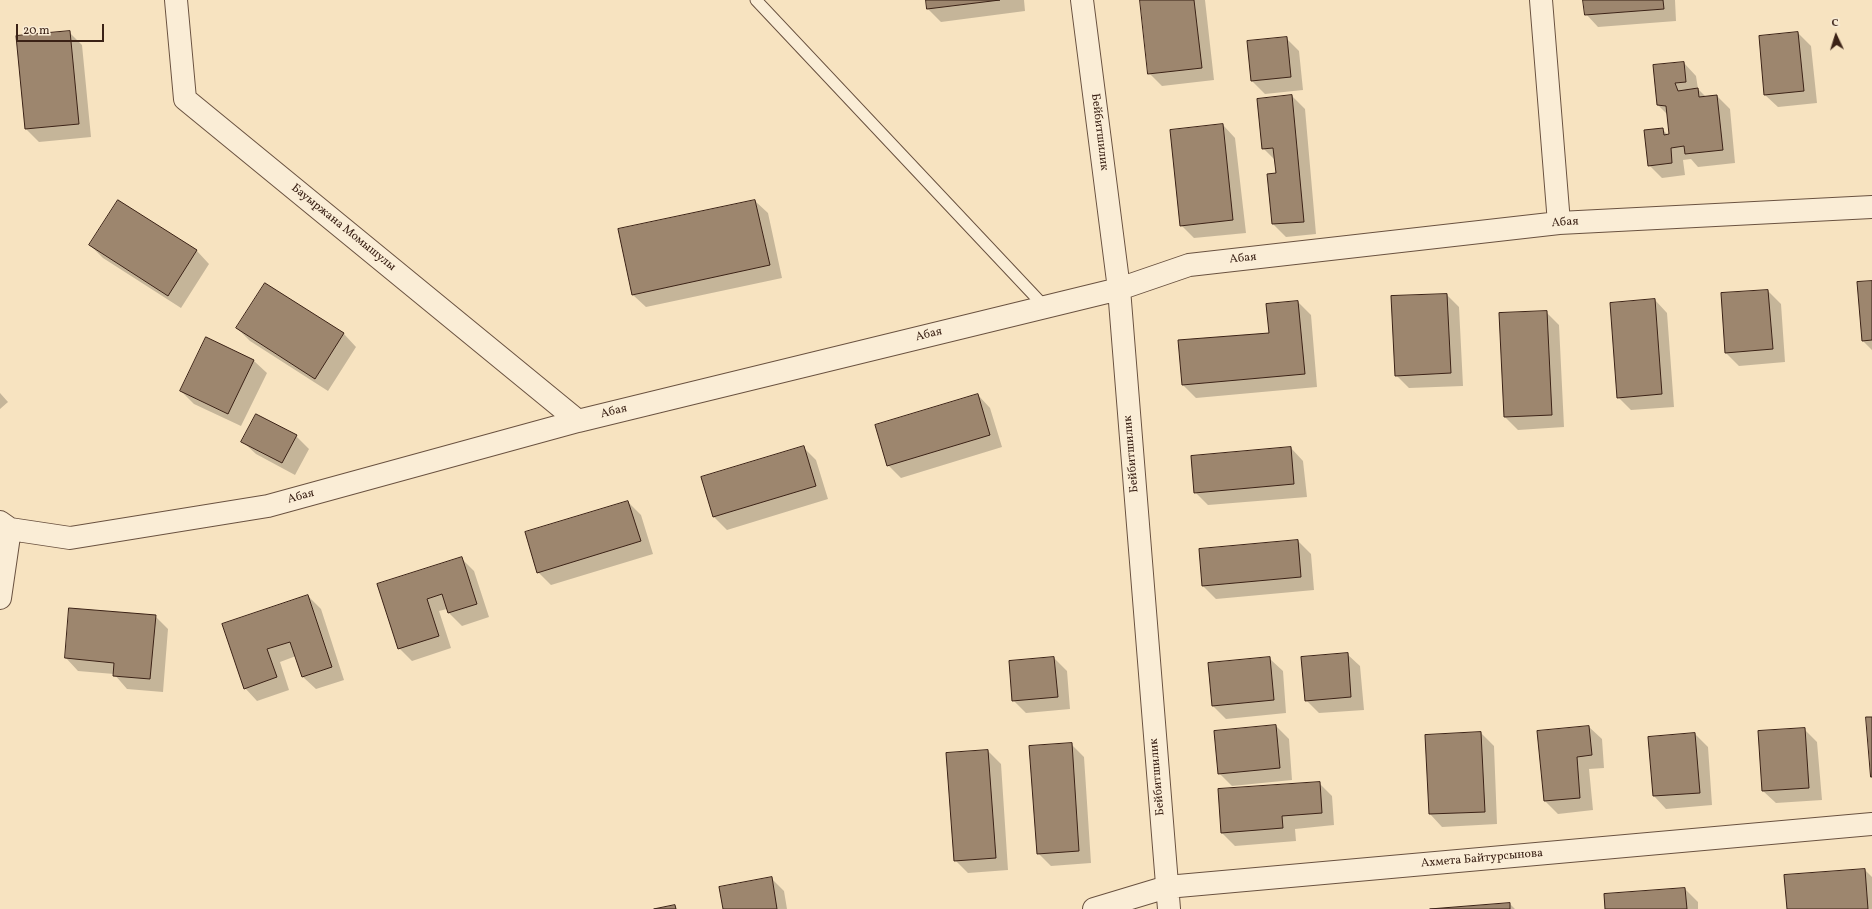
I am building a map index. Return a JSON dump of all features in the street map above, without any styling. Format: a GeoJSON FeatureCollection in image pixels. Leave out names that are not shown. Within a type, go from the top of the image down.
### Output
{"type":"FeatureCollection","features":[{"type":"Feature","properties":{"kind":"street","name":"Бауыржана Момышулы"},"geometry":{"type":"LineString","coordinates":[[176,0],[185,100],[578,421]]}},
{"type":"Feature","properties":{"kind":"street","name":"Бейбитшилик"},"geometry":{"type":"LineString","coordinates":[[1082,0],[1119,289],[1170,909]]}},
{"type":"Feature","properties":{"kind":"street"},"geometry":{"type":"LineString","coordinates":[[1541,0],[1559,223]]}},
{"type":"Feature","properties":{"kind":"street","name":"Абая"},"geometry":{"type":"LineString","coordinates":[[5,525],[70,538],[268,506],[578,421],[1119,289],[1189,265],[1559,223],[1872,207]]}},
{"type":"Feature","properties":{"kind":"street"},"geometry":{"type":"LineString","coordinates":[[0,598],[5,525]]}},
{"type":"Feature","properties":{"kind":"street","name":"Ахмета Байтурсынова"},"geometry":{"type":"LineString","coordinates":[[1094,909],[1167,887],[1872,824]]}},
{"type":"Feature","properties":{"kind":"lane"},"geometry":{"type":"LineString","coordinates":[[756,0],[1045,307]]}},
{"type":"Feature","properties":{"kind":"building"},"geometry":{"type":"Polygon","coordinates":[[[926,0],[1000,0],[927,9],[926,0]]]}},
{"type":"Feature","properties":{"kind":"building"},"geometry":{"type":"Polygon","coordinates":[[[1140,0],[1194,0],[1202,68],[1148,74],[1140,0]]]}},
{"type":"Feature","properties":{"kind":"building"},"geometry":{"type":"Polygon","coordinates":[[[1583,0],[1663,0],[1664,9],[1585,15],[1583,0]]]}},
{"type":"Feature","properties":{"kind":"building"},"geometry":{"type":"Polygon","coordinates":[[[70,31],[79,124],[25,129],[16,36],[70,31]]]}},
{"type":"Feature","properties":{"kind":"building"},"geometry":{"type":"Polygon","coordinates":[[[1798,32],[1804,91],[1764,95],[1759,36],[1798,32]]]}},
{"type":"Feature","properties":{"kind":"building"},"geometry":{"type":"Polygon","coordinates":[[[1287,37],[1291,77],[1251,81],[1247,41],[1287,37]]]}},
{"type":"Feature","properties":{"kind":"building"},"geometry":{"type":"Polygon","coordinates":[[[1684,62],[1686,82],[1675,83],[1678,91],[1698,88],[1699,97],[1717,95],[1723,150],[1685,154],[1684,146],[1671,148],[1672,163],[1648,166],[1644,130],[1663,128],[1664,135],[1669,134],[1666,106],[1657,105],[1653,65],[1684,62]]]}},
{"type":"Feature","properties":{"kind":"building"},"geometry":{"type":"Polygon","coordinates":[[[1292,95],[1304,222],[1272,224],[1267,174],[1276,173],[1273,148],[1262,149],[1257,99],[1292,95]]]}},
{"type":"Feature","properties":{"kind":"building"},"geometry":{"type":"Polygon","coordinates":[[[1223,124],[1233,220],[1180,226],[1170,130],[1223,124]]]}},
{"type":"Feature","properties":{"kind":"building"},"geometry":{"type":"Polygon","coordinates":[[[118,200],[197,250],[168,296],[89,245],[118,200]]]}},
{"type":"Feature","properties":{"kind":"building"},"geometry":{"type":"Polygon","coordinates":[[[755,200],[770,265],[632,295],[618,229],[755,200]]]}},
{"type":"Feature","properties":{"kind":"building"},"geometry":{"type":"Polygon","coordinates":[[[1872,281],[1872,340],[1862,341],[1857,282],[1872,281]]]}},
{"type":"Feature","properties":{"kind":"building"},"geometry":{"type":"Polygon","coordinates":[[[265,283],[344,333],[315,379],[236,328],[265,283]]]}},
{"type":"Feature","properties":{"kind":"building"},"geometry":{"type":"Polygon","coordinates":[[[1768,290],[1773,349],[1725,353],[1721,293],[1768,290]]]}},
{"type":"Feature","properties":{"kind":"building"},"geometry":{"type":"Polygon","coordinates":[[[1447,294],[1451,373],[1395,376],[1391,296],[1447,294]]]}},
{"type":"Feature","properties":{"kind":"building"},"geometry":{"type":"Polygon","coordinates":[[[1655,299],[1662,394],[1617,398],[1610,303],[1655,299]]]}},
{"type":"Feature","properties":{"kind":"building"},"geometry":{"type":"Polygon","coordinates":[[[1298,301],[1305,374],[1182,385],[1178,340],[1269,333],[1266,304],[1298,301]]]}},
{"type":"Feature","properties":{"kind":"building"},"geometry":{"type":"Polygon","coordinates":[[[1547,311],[1552,415],[1504,417],[1499,313],[1547,311]]]}},
{"type":"Feature","properties":{"kind":"building"},"geometry":{"type":"Polygon","coordinates":[[[206,337],[254,360],[228,414],[180,391],[206,337]]]}},
{"type":"Feature","properties":{"kind":"building"},"geometry":{"type":"Polygon","coordinates":[[[978,394],[990,435],[887,466],[875,425],[978,394]]]}},
{"type":"Feature","properties":{"kind":"building"},"geometry":{"type":"Polygon","coordinates":[[[256,414],[297,435],[282,463],[241,442],[256,414]]]}},
{"type":"Feature","properties":{"kind":"building"},"geometry":{"type":"Polygon","coordinates":[[[804,446],[816,486],[713,517],[701,477],[804,446]]]}},
{"type":"Feature","properties":{"kind":"building"},"geometry":{"type":"Polygon","coordinates":[[[1291,447],[1294,484],[1194,493],[1191,456],[1291,447]]]}},
{"type":"Feature","properties":{"kind":"building"},"geometry":{"type":"Polygon","coordinates":[[[628,501],[641,541],[537,573],[525,532],[628,501]]]}},
{"type":"Feature","properties":{"kind":"building"},"geometry":{"type":"Polygon","coordinates":[[[1298,540],[1301,577],[1202,586],[1199,549],[1298,540]]]}},
{"type":"Feature","properties":{"kind":"building"},"geometry":{"type":"Polygon","coordinates":[[[462,557],[477,604],[448,613],[442,594],[427,599],[439,636],[398,649],[377,584],[462,557]]]}},
{"type":"Feature","properties":{"kind":"building"},"geometry":{"type":"Polygon","coordinates":[[[308,595],[332,667],[302,677],[290,642],[267,649],[277,677],[244,689],[222,624],[308,595]]]}},
{"type":"Feature","properties":{"kind":"building"},"geometry":{"type":"Polygon","coordinates":[[[69,608],[156,615],[150,679],[113,676],[114,663],[65,658],[69,608]]]}},
{"type":"Feature","properties":{"kind":"building"},"geometry":{"type":"Polygon","coordinates":[[[1348,653],[1351,697],[1305,701],[1301,657],[1348,653]]]}},
{"type":"Feature","properties":{"kind":"building"},"geometry":{"type":"Polygon","coordinates":[[[1054,657],[1058,697],[1012,701],[1009,661],[1054,657]]]}},
{"type":"Feature","properties":{"kind":"building"},"geometry":{"type":"Polygon","coordinates":[[[1270,657],[1274,700],[1212,706],[1208,663],[1270,657]]]}},
{"type":"Feature","properties":{"kind":"building"},"geometry":{"type":"Polygon","coordinates":[[[1866,717],[1872,717],[1872,777],[1871,777],[1866,717]]]}},
{"type":"Feature","properties":{"kind":"building"},"geometry":{"type":"Polygon","coordinates":[[[1276,725],[1280,768],[1218,774],[1214,731],[1276,725]]]}},
{"type":"Feature","properties":{"kind":"building"},"geometry":{"type":"Polygon","coordinates":[[[1589,726],[1592,755],[1577,757],[1580,798],[1544,801],[1537,731],[1589,726]]]}},
{"type":"Feature","properties":{"kind":"building"},"geometry":{"type":"Polygon","coordinates":[[[1805,728],[1809,788],[1762,791],[1758,731],[1805,728]]]}},
{"type":"Feature","properties":{"kind":"building"},"geometry":{"type":"Polygon","coordinates":[[[1481,732],[1485,812],[1429,814],[1425,735],[1481,732]]]}},
{"type":"Feature","properties":{"kind":"building"},"geometry":{"type":"Polygon","coordinates":[[[1695,733],[1700,793],[1653,796],[1648,737],[1695,733]]]}},
{"type":"Feature","properties":{"kind":"building"},"geometry":{"type":"Polygon","coordinates":[[[1072,743],[1079,851],[1037,854],[1029,746],[1072,743]]]}},
{"type":"Feature","properties":{"kind":"building"},"geometry":{"type":"Polygon","coordinates":[[[988,750],[996,858],[954,861],[946,753],[988,750]]]}},
{"type":"Feature","properties":{"kind":"building"},"geometry":{"type":"Polygon","coordinates":[[[1320,782],[1322,813],[1282,816],[1283,828],[1221,833],[1218,789],[1320,782]]]}},
{"type":"Feature","properties":{"kind":"building"},"geometry":{"type":"Polygon","coordinates":[[[1865,869],[1868,909],[1787,909],[1784,875],[1865,869]]]}},
{"type":"Feature","properties":{"kind":"building"},"geometry":{"type":"Polygon","coordinates":[[[772,877],[777,909],[723,909],[719,887],[772,877]]]}},
{"type":"Feature","properties":{"kind":"building"},"geometry":{"type":"Polygon","coordinates":[[[1685,888],[1687,909],[1605,909],[1604,894],[1685,888]]]}},
{"type":"Feature","properties":{"kind":"building"},"geometry":{"type":"Polygon","coordinates":[[[1510,903],[1510,909],[1430,909],[1510,903]]]}},
{"type":"Feature","properties":{"kind":"building"},"geometry":{"type":"Polygon","coordinates":[[[675,905],[676,909],[654,909],[675,905]]]}}]}
